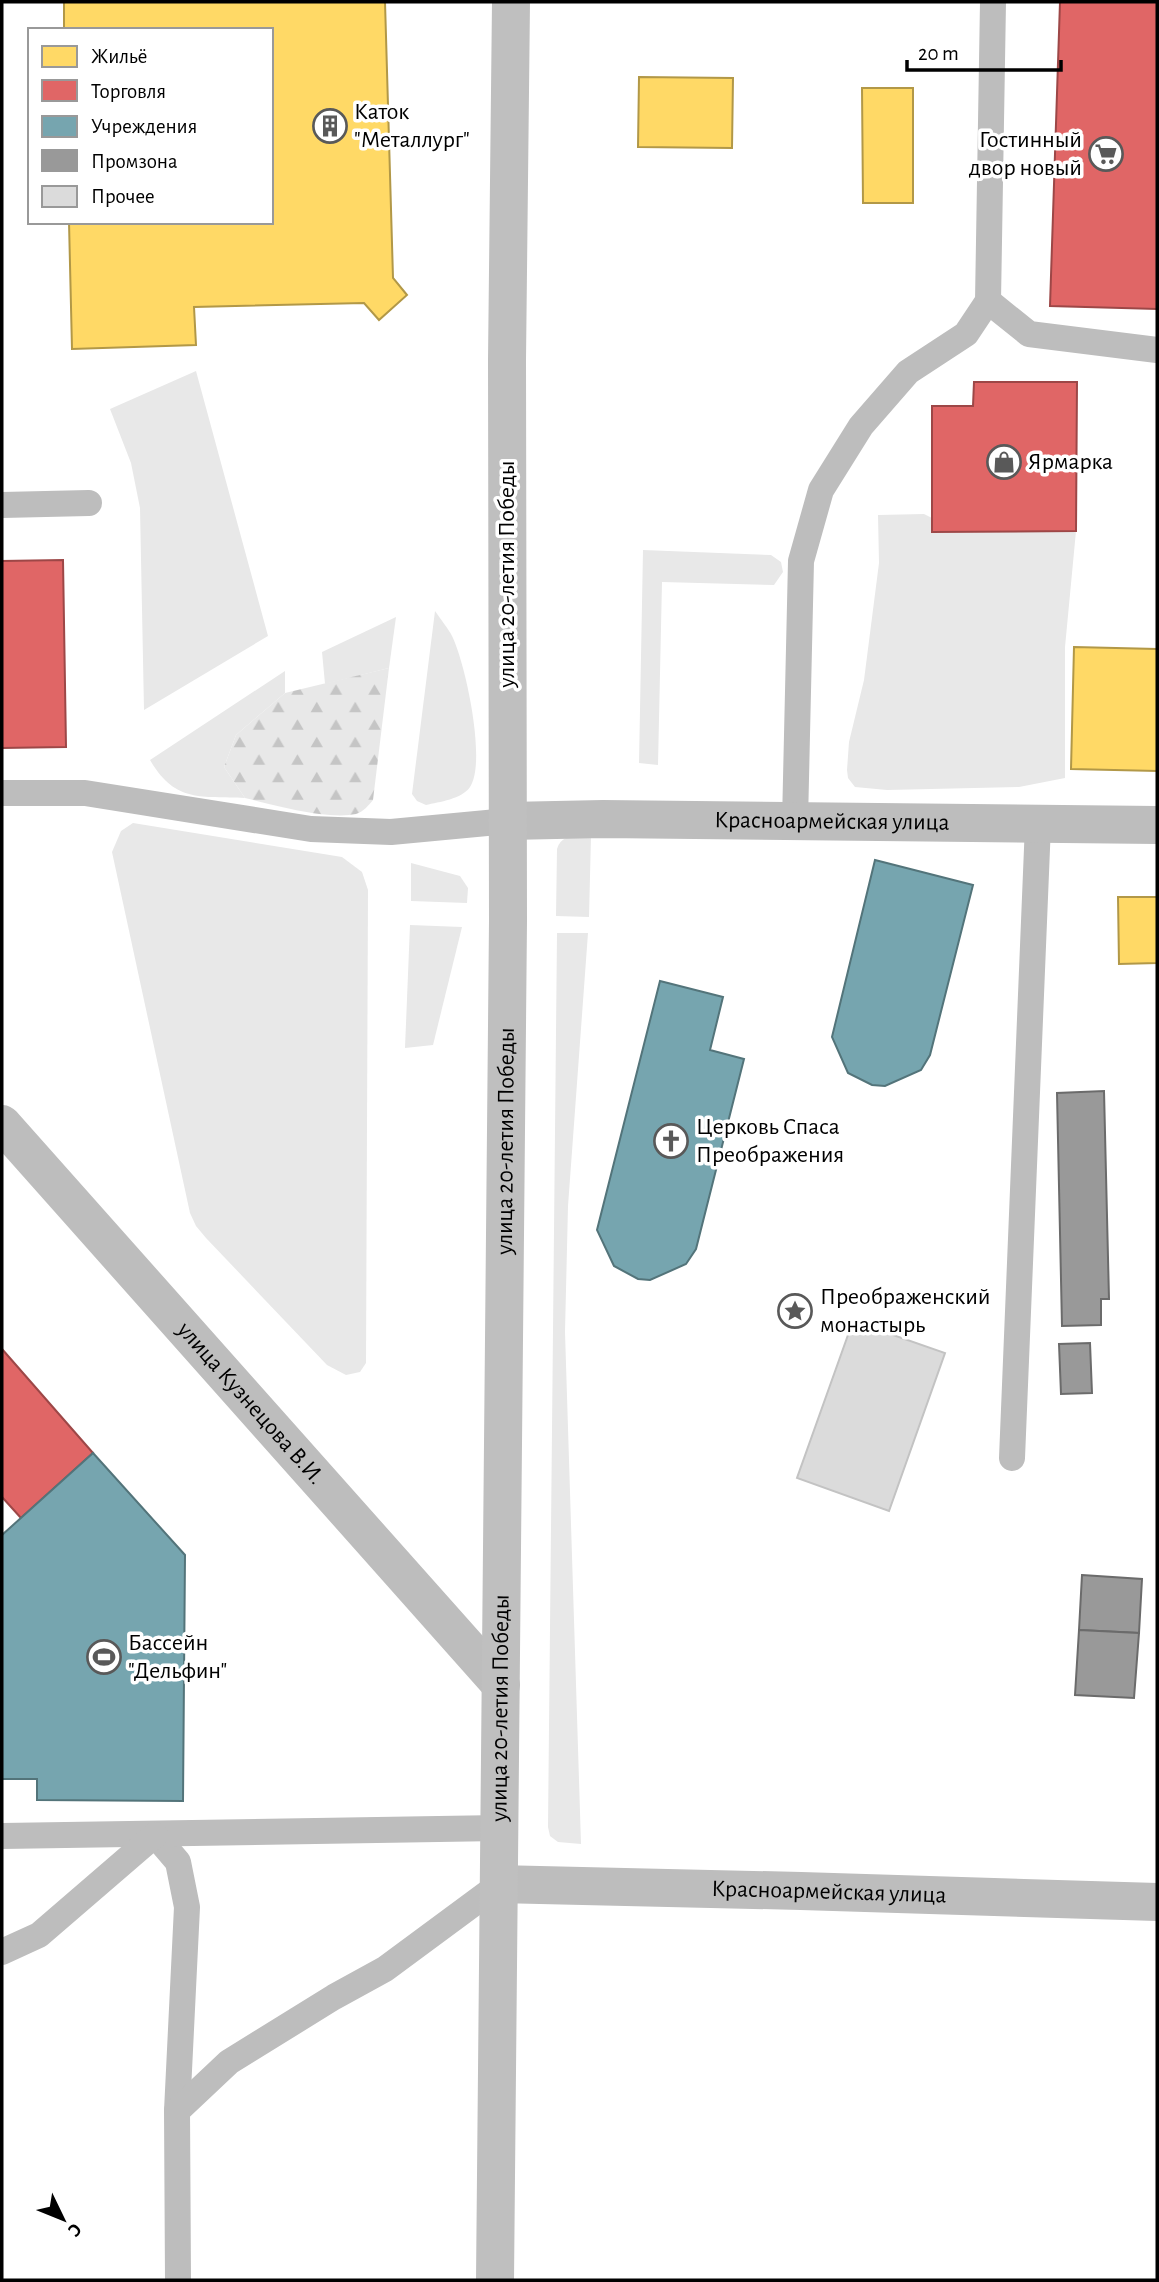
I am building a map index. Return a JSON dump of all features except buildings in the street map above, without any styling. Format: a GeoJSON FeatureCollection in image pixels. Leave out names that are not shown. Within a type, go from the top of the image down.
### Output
{"type":"FeatureCollection","features":[{"type":"Feature","properties":{"kind":"street","name":"улица 20-летия Победы"},"geometry":{"type":"LineString","coordinates":[[495,2280],[508,821],[507,360],[511,2]]}},
{"type":"Feature","properties":{"kind":"street","name":"Красноармейская улица"},"geometry":{"type":"LineString","coordinates":[[508,821],[603,819],[1157,825]]}},
{"type":"Feature","properties":{"kind":"street","name":"улица Кузнецова В.И."},"geometry":{"type":"LineString","coordinates":[[2,1124],[501,1685]]}},
{"type":"Feature","properties":{"kind":"street","name":"Красноармейская улица"},"geometry":{"type":"LineString","coordinates":[[500,1884],[1157,1902]]}},
{"type":"Feature","properties":{"kind":"lane"},"geometry":{"type":"LineString","coordinates":[[795,822],[802,562],[821,490],[860,426],[908,372],[966,334],[988,301],[993,2]]}},
{"type":"Feature","properties":{"kind":"lane"},"geometry":{"type":"LineString","coordinates":[[988,301],[1029,334],[1157,350]]}},
{"type":"Feature","properties":{"kind":"lane"},"geometry":{"type":"LineString","coordinates":[[2,505],[89,503]]}},
{"type":"Feature","properties":{"kind":"lane"},"geometry":{"type":"LineString","coordinates":[[2,793],[85,793],[312,829],[391,832],[508,821]]}},
{"type":"Feature","properties":{"kind":"lane"},"geometry":{"type":"LineString","coordinates":[[1012,1458],[1038,824]]}},
{"type":"Feature","properties":{"kind":"lane"},"geometry":{"type":"LineString","coordinates":[[2,1836],[500,1828]]}},
{"type":"Feature","properties":{"kind":"lane"},"geometry":{"type":"LineString","coordinates":[[2,1952],[39,1935],[155,1835]]}},
{"type":"Feature","properties":{"kind":"lane"},"geometry":{"type":"LineString","coordinates":[[155,1835],[178,1862],[187,1907],[177,2110],[178,2280]]}},
{"type":"Feature","properties":{"kind":"lane"},"geometry":{"type":"LineString","coordinates":[[177,2110],[229,2062],[385,1969],[500,1884]]}},
{"type":"Feature","properties":{"kind":"green space"},"geometry":{"type":"Polygon","coordinates":[[[196,371],[268,636],[144,710],[140,508],[131,463],[110,409],[196,371]]]}},
{"type":"Feature","properties":{"kind":"green space"},"geometry":{"type":"Polygon","coordinates":[[[924,514],[932,518],[932,532],[1076,531],[1065,647],[1065,778],[1019,787],[887,790],[855,787],[848,778],[849,742],[864,680],[879,563],[878,515],[924,514]]]}},
{"type":"Feature","properties":{"kind":"green space"},"geometry":{"type":"Polygon","coordinates":[[[643,550],[771,555],[781,562],[783,572],[774,585],[662,582],[658,765],[639,763],[643,550]]]}},
{"type":"Feature","properties":{"kind":"green space"},"geometry":{"type":"Polygon","coordinates":[[[435,611],[457,647],[468,687],[476,756],[475,774],[466,791],[450,799],[426,805],[417,801],[412,794],[435,611]]]}},
{"type":"Feature","properties":{"kind":"green space"},"geometry":{"type":"Polygon","coordinates":[[[396,617],[389,668],[325,684],[322,652],[396,617]]]}},
{"type":"Feature","properties":{"kind":"green space"},"geometry":{"type":"Polygon","coordinates":[[[389,668],[373,800],[366,808],[356,814],[330,815],[245,798],[224,767],[236,735],[285,693],[389,668]]]}},
{"type":"Feature","properties":{"kind":"green space"},"geometry":{"type":"Polygon","coordinates":[[[285,671],[285,693],[236,735],[224,767],[245,798],[190,794],[169,784],[159,774],[150,760],[285,671]]]}},
{"type":"Feature","properties":{"kind":"green space"},"geometry":{"type":"Polygon","coordinates":[[[133,823],[342,857],[362,872],[368,890],[366,1363],[360,1372],[346,1375],[327,1365],[206,1238],[190,1213],[112,852],[121,831],[133,823]]]}},
{"type":"Feature","properties":{"kind":"green space"},"geometry":{"type":"Polygon","coordinates":[[[591,836],[589,917],[556,916],[559,844],[566,838],[591,836]]]}},
{"type":"Feature","properties":{"kind":"green space"},"geometry":{"type":"Polygon","coordinates":[[[411,863],[460,876],[468,888],[467,903],[411,901],[411,863]]]}},
{"type":"Feature","properties":{"kind":"green space"},"geometry":{"type":"Polygon","coordinates":[[[410,925],[462,927],[433,1045],[405,1048],[410,925]]]}},
{"type":"Feature","properties":{"kind":"green space"},"geometry":{"type":"Polygon","coordinates":[[[557,933],[588,933],[568,1206],[565,1332],[581,1844],[558,1842],[550,1836],[548,1827],[557,933]]]}},
{"type":"Feature","properties":{"kind":"place","name":"Каток \"Металлург\""},"geometry":{"type":"Point","coordinates":[330,126]}},
{"type":"Feature","properties":{"kind":"place","name":"Гостинный двор новый"},"geometry":{"type":"Point","coordinates":[1106,154]}},
{"type":"Feature","properties":{"kind":"place","name":"Ярмарка"},"geometry":{"type":"Point","coordinates":[1004,462]}},
{"type":"Feature","properties":{"kind":"place","name":"Церковь Спаса Преображения"},"geometry":{"type":"Point","coordinates":[671,1141]}},
{"type":"Feature","properties":{"kind":"place","name":"Преображенский монастырь"},"geometry":{"type":"Point","coordinates":[795,1311]}},
{"type":"Feature","properties":{"kind":"place","name":"Бассейн \"Дельфин\""},"geometry":{"type":"Point","coordinates":[104,1657]}}]}
